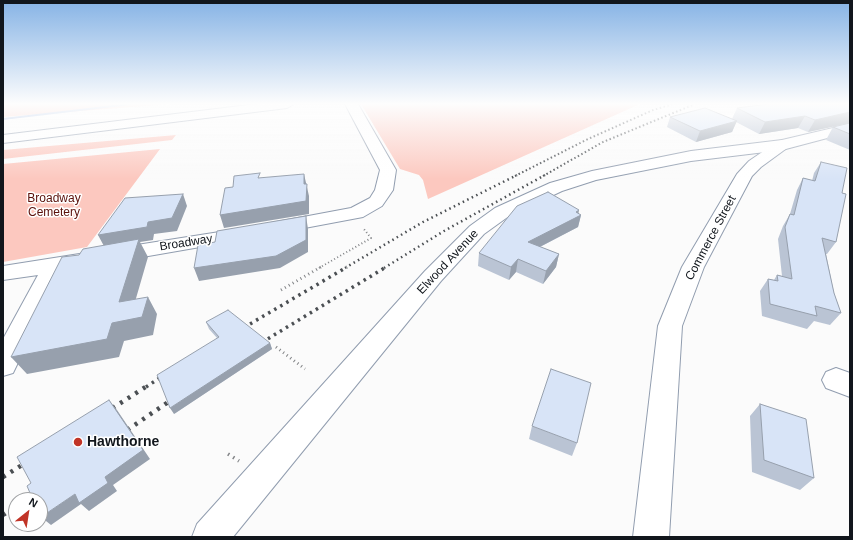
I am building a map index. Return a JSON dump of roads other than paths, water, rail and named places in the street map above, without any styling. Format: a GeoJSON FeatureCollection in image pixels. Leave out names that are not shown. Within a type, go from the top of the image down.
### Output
{"type":"FeatureCollection","features":[{"type":"Feature","properties":{"kind":"street"},"geometry":{"type":"LineString","coordinates":[[3,139],[83,129]]}},
{"type":"Feature","properties":{"kind":"street","name":"Broadway"},"geometry":{"type":"LineString","coordinates":[[3,273],[356,214],[376,202],[384,190],[388,170],[366,129]]}},
{"type":"Feature","properties":{"kind":"street","name":"Commerce Street"},"geometry":{"type":"LineString","coordinates":[[651,537],[670,326],[693,267],[745,174],[755,164],[782,146],[845,129]]}},
{"type":"Feature","properties":{"kind":"street","name":"Elwood Avenue"},"geometry":{"type":"LineString","coordinates":[[210,537],[433,276],[477,230],[502,212],[556,187],[592,176],[691,156],[782,146]]}},
{"type":"Feature","properties":{"kind":"street"},"geometry":{"type":"LineString","coordinates":[[3,365],[54,264]]}},
{"type":"Feature","properties":{"kind":"railway"},"geometry":{"type":"LineString","coordinates":[[515,176],[610,129]]}},
{"type":"Feature","properties":{"kind":"railway"},"geometry":{"type":"LineString","coordinates":[[543,176],[603,142],[634,129]]}},
{"type":"Feature","properties":{"kind":"railway"},"geometry":{"type":"LineString","coordinates":[[384,268],[444,231],[545,175]]}},
{"type":"Feature","properties":{"kind":"railway"},"geometry":{"type":"LineString","coordinates":[[345,268],[423,222],[515,176]]}},
{"type":"Feature","properties":{"kind":"railway"},"geometry":{"type":"LineString","coordinates":[[238,331],[347,267]]}},
{"type":"Feature","properties":{"kind":"railway"},"geometry":{"type":"LineString","coordinates":[[256,346],[386,267]]}},
{"type":"Feature","properties":{"kind":"railway"},"geometry":{"type":"LineString","coordinates":[[146,387],[167,373]]}},
{"type":"Feature","properties":{"kind":"railway"},"geometry":{"type":"LineString","coordinates":[[105,413],[147,386]]}},
{"type":"Feature","properties":{"kind":"railway"},"geometry":{"type":"LineString","coordinates":[[120,435],[177,396]]}},
{"type":"Feature","properties":{"kind":"railway"},"geometry":{"type":"LineString","coordinates":[[3,477],[30,460]]}},
{"type":"Feature","properties":{"kind":"railway"},"geometry":{"type":"LineString","coordinates":[[37,492],[41,489]]}},
{"type":"Feature","properties":{"kind":"railway"},"geometry":{"type":"LineString","coordinates":[[3,515],[8,512]]}},
{"type":"Feature","properties":{"kind":"place","name":"Hawthorne"},"geometry":{"type":"Point","coordinates":[78,442]}},
{"type":"Feature","properties":{"kind":"park label","name":"Broadway Cemetery"},"geometry":{"type":"Point","coordinates":[54,206]}}]}
